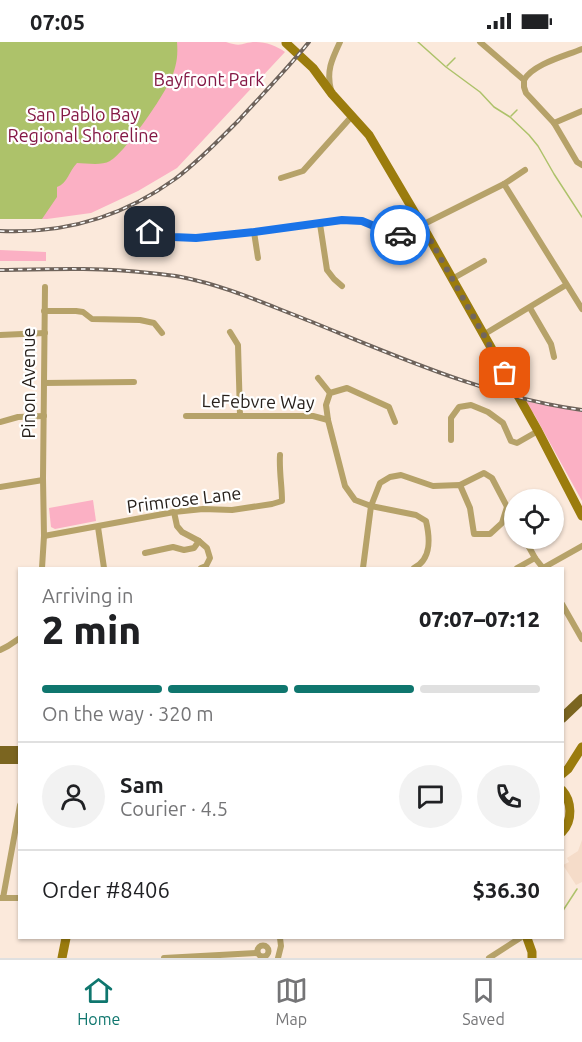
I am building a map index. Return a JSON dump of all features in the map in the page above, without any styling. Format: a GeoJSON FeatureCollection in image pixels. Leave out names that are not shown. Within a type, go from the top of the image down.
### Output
{"type":"FeatureCollection","features":[{"type":"Feature","properties":{"kind":"main road"},"geometry":{"type":"LineString","coordinates":[[564,706],[582,691]]}},
{"type":"Feature","properties":{"kind":"main road"},"geometry":{"type":"LineString","coordinates":[[564,716],[582,699]]}},
{"type":"Feature","properties":{"kind":"main road"},"geometry":{"type":"LineString","coordinates":[[0,751],[18,751]]}},
{"type":"Feature","properties":{"kind":"main road"},"geometry":{"type":"LineString","coordinates":[[0,759],[18,759]]}},
{"type":"Feature","properties":{"kind":"street"},"geometry":{"type":"LineString","coordinates":[[332,94],[328,72],[340,42]]}},
{"type":"Feature","properties":{"kind":"street"},"geometry":{"type":"LineString","coordinates":[[480,42],[524,80]]}},
{"type":"Feature","properties":{"kind":"street"},"geometry":{"type":"LineString","coordinates":[[286,43],[313,68],[332,94],[369,135],[538,431],[582,516]]}},
{"type":"Feature","properties":{"kind":"street"},"geometry":{"type":"LineString","coordinates":[[582,49],[539,66],[531,71],[524,80],[526,93],[554,123],[577,162],[582,165]]}},
{"type":"Feature","properties":{"kind":"street"},"geometry":{"type":"LineString","coordinates":[[554,123],[582,111]]}},
{"type":"Feature","properties":{"kind":"street"},"geometry":{"type":"LineString","coordinates":[[281,178],[303,171],[352,117]]}},
{"type":"Feature","properties":{"kind":"street"},"geometry":{"type":"LineString","coordinates":[[150,232],[173,237],[196,238],[342,220],[362,221],[387,234],[398,236],[408,234],[504,184],[525,170]]}},
{"type":"Feature","properties":{"kind":"street"},"geometry":{"type":"LineString","coordinates":[[504,184],[582,309]]}},
{"type":"Feature","properties":{"kind":"street"},"geometry":{"type":"LineString","coordinates":[[320,224],[327,270],[342,286]]}},
{"type":"Feature","properties":{"kind":"street"},"geometry":{"type":"LineString","coordinates":[[254,232],[258,258]]}},
{"type":"Feature","properties":{"kind":"street"},"geometry":{"type":"LineString","coordinates":[[452,279],[484,261]]}},
{"type":"Feature","properties":{"kind":"street"},"geometry":{"type":"LineString","coordinates":[[483,334],[566,285]]}},
{"type":"Feature","properties":{"kind":"street","name":"Pinon Avenue"},"geometry":{"type":"LineString","coordinates":[[42,567],[45,287]]}},
{"type":"Feature","properties":{"kind":"street"},"geometry":{"type":"LineString","coordinates":[[530,308],[551,344],[554,357]]}},
{"type":"Feature","properties":{"kind":"street"},"geometry":{"type":"LineString","coordinates":[[44,311],[83,312],[92,319],[140,320],[154,323],[162,333]]}},
{"type":"Feature","properties":{"kind":"street"},"geometry":{"type":"LineString","coordinates":[[230,332],[238,345],[240,415]]}},
{"type":"Feature","properties":{"kind":"street"},"geometry":{"type":"LineString","coordinates":[[0,335],[45,333]]}},
{"type":"Feature","properties":{"kind":"street"},"geometry":{"type":"LineString","coordinates":[[318,378],[330,393]]}},
{"type":"Feature","properties":{"kind":"street"},"geometry":{"type":"LineString","coordinates":[[44,383],[134,382]]}},
{"type":"Feature","properties":{"kind":"street"},"geometry":{"type":"LineString","coordinates":[[330,393],[347,388],[389,407],[396,423]]}},
{"type":"Feature","properties":{"kind":"street"},"geometry":{"type":"LineString","coordinates":[[330,393],[326,405],[328,420],[345,486],[355,500],[371,506],[416,515],[426,521],[429,536],[427,556],[421,565],[416,567]]}},
{"type":"Feature","properties":{"kind":"street"},"geometry":{"type":"LineString","coordinates":[[451,440],[451,418],[459,407],[471,405],[488,412],[503,423],[511,441],[517,443],[538,431]]}},
{"type":"Feature","properties":{"kind":"street"},"geometry":{"type":"LineString","coordinates":[[0,422],[18,417],[44,416]]}},
{"type":"Feature","properties":{"kind":"street","name":"LeFebvre Way"},"geometry":{"type":"LineString","coordinates":[[186,416],[314,416],[328,420]]}},
{"type":"Feature","properties":{"kind":"street","name":"Primrose Lane"},"geometry":{"type":"LineString","coordinates":[[44,536],[174,512],[203,509],[232,510],[282,501],[280,455]]}},
{"type":"Feature","properties":{"kind":"street"},"geometry":{"type":"LineString","coordinates":[[363,567],[371,506],[380,483],[390,477],[401,476],[433,486],[460,485],[484,473],[492,478],[504,501]]}},
{"type":"Feature","properties":{"kind":"street"},"geometry":{"type":"LineString","coordinates":[[0,487],[43,480]]}},
{"type":"Feature","properties":{"kind":"street"},"geometry":{"type":"LineString","coordinates":[[460,485],[470,508],[474,534],[490,534],[502,523],[504,517]]}},
{"type":"Feature","properties":{"kind":"street"},"geometry":{"type":"LineString","coordinates":[[174,512],[177,526],[182,532],[207,548],[210,558],[204,567]]}},
{"type":"Feature","properties":{"kind":"street"},"geometry":{"type":"LineString","coordinates":[[98,526],[104,567]]}},
{"type":"Feature","properties":{"kind":"street"},"geometry":{"type":"LineString","coordinates":[[145,553],[172,547],[184,550],[194,548],[199,541]]}},
{"type":"Feature","properties":{"kind":"street"},"geometry":{"type":"LineString","coordinates":[[545,567],[582,546]]}},
{"type":"Feature","properties":{"kind":"street"},"geometry":{"type":"LineString","coordinates":[[530,549],[542,567]]}},
{"type":"Feature","properties":{"kind":"street"},"geometry":{"type":"LineString","coordinates":[[519,567],[535,558]]}},
{"type":"Feature","properties":{"kind":"street"},"geometry":{"type":"LineString","coordinates":[[564,608],[582,639]]}},
{"type":"Feature","properties":{"kind":"street"},"geometry":{"type":"LineString","coordinates":[[0,650],[18,639]]}},
{"type":"Feature","properties":{"kind":"street"},"geometry":{"type":"LineString","coordinates":[[564,772],[582,747]]}},
{"type":"Feature","properties":{"kind":"street"},"geometry":{"type":"LineString","coordinates":[[564,792],[570,813],[567,828],[564,830]]}},
{"type":"Feature","properties":{"kind":"street"},"geometry":{"type":"LineString","coordinates":[[18,815],[1,898],[18,898]]}},
{"type":"Feature","properties":{"kind":"street"},"geometry":{"type":"LineString","coordinates":[[62,958],[66,939]]}},
{"type":"Feature","properties":{"kind":"street"},"geometry":{"type":"LineString","coordinates":[[263,939],[263,945]]}},
{"type":"Feature","properties":{"kind":"street"},"geometry":{"type":"LineString","coordinates":[[278,958],[280,939]]}},
{"type":"Feature","properties":{"kind":"street"},"geometry":{"type":"LineString","coordinates":[[489,958],[518,939]]}},
{"type":"Feature","properties":{"kind":"street"},"geometry":{"type":"LineString","coordinates":[[527,939],[532,958]]}},
{"type":"Feature","properties":{"kind":"street"},"geometry":{"type":"LineString","coordinates":[[257,953],[258,948],[263,945]]}},
{"type":"Feature","properties":{"kind":"street"},"geometry":{"type":"LineString","coordinates":[[164,958],[257,953],[261,957],[267,957],[268,949],[263,945]]}},
{"type":"Feature","properties":{"kind":"shaded area","name":"San Pablo Bay Regional Shoreline"},"geometry":{"type":"Polygon","coordinates":[[[0,42],[177,42],[176,62],[169,83],[135,135],[117,156],[106,163],[77,163],[64,183],[57,187],[57,197],[42,219],[0,219],[0,42]]]}},
{"type":"Feature","properties":{"kind":"shaded area"},"geometry":{"type":"Polygon","coordinates":[[[582,840],[582,882],[576,885],[564,864],[569,862],[567,858],[578,851],[582,840]]]}},
{"type":"Feature","properties":{"kind":"green space","name":"San Pablo Bay Regional Shoreline"},"geometry":{"type":"Polygon","coordinates":[[[0,42],[226,42],[239,45],[256,42],[271,45],[285,52],[177,168],[138,191],[91,213],[47,219],[0,219],[0,42]]]}},
{"type":"Feature","properties":{"kind":"green space"},"geometry":{"type":"Polygon","coordinates":[[[0,250],[46,252],[46,261],[0,261],[0,250]]]}},
{"type":"Feature","properties":{"kind":"green space"},"geometry":{"type":"Polygon","coordinates":[[[525,401],[582,412],[582,501],[534,414],[525,401]]]}},
{"type":"Feature","properties":{"kind":"green space"},"geometry":{"type":"Polygon","coordinates":[[[93,500],[96,521],[55,529],[51,527],[49,508],[93,500]]]}},
{"type":"Feature","properties":{"kind":"waterway"},"geometry":{"type":"LineString","coordinates":[[418,42],[529,135],[582,217]]}},
{"type":"Feature","properties":{"kind":"waterway"},"geometry":{"type":"LineString","coordinates":[[447,66],[455,58]]}},
{"type":"Feature","properties":{"kind":"waterway"},"geometry":{"type":"LineString","coordinates":[[511,116],[517,110]]}},
{"type":"Feature","properties":{"kind":"waterway"},"geometry":{"type":"LineString","coordinates":[[564,909],[577,889]]}},
{"type":"Feature","properties":{"kind":"railway"},"geometry":{"type":"LineString","coordinates":[[0,231],[70,226],[114,213],[155,192],[184,172],[216,143],[309,42]]}},
{"type":"Feature","properties":{"kind":"railway"},"geometry":{"type":"LineString","coordinates":[[0,270],[112,270],[197,280],[243,295],[405,360],[475,385],[546,404],[582,410]]}},
{"type":"Feature","properties":{"kind":"way so far"},"geometry":{"type":"LineString","coordinates":[[400,235],[408,234],[422,225],[505,373]]}},
{"type":"Feature","properties":{"kind":"route"},"geometry":{"type":"LineString","coordinates":[[150,232],[173,237],[196,238],[342,220],[362,221],[387,234],[400,235]]}},
{"type":"Feature","properties":{"kind":"park label","name":"Bayfront Park"},"geometry":{"type":"Point","coordinates":[209,80]}}]}
